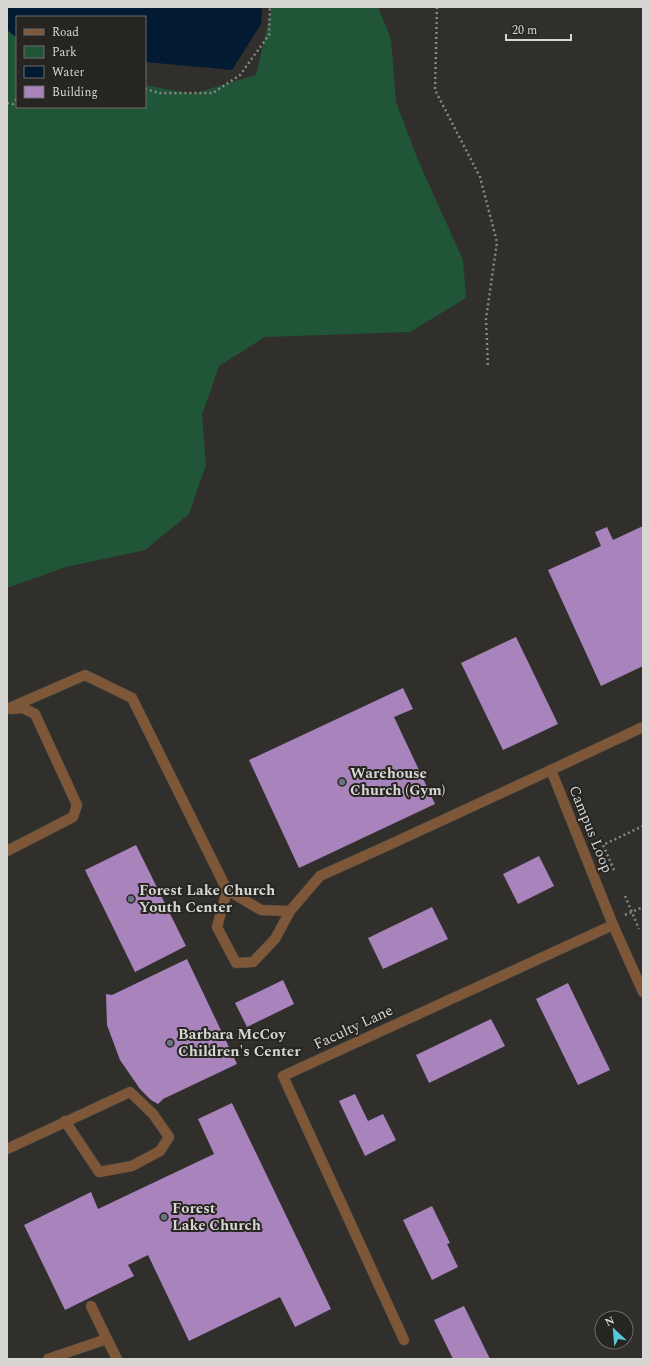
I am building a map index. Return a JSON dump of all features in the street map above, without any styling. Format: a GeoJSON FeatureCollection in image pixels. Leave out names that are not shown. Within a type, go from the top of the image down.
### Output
{"type":"FeatureCollection","features":[{"type":"Feature","properties":{"kind":"lane"},"geometry":{"type":"LineString","coordinates":[[7,709],[85,675],[132,698],[227,890],[261,910],[290,911]]}},
{"type":"Feature","properties":{"kind":"lane"},"geometry":{"type":"LineString","coordinates":[[7,709],[23,708],[35,714],[77,805],[73,817],[7,851]]}},
{"type":"Feature","properties":{"kind":"lane"},"geometry":{"type":"LineString","coordinates":[[227,890],[217,927],[236,962],[253,962],[275,939],[290,911],[320,876],[643,727]]}},
{"type":"Feature","properties":{"kind":"lane","name":"Campus Loop"},"geometry":{"type":"LineString","coordinates":[[551,770],[613,925],[643,992]]}},
{"type":"Feature","properties":{"kind":"lane","name":"Faculty Lane"},"geometry":{"type":"LineString","coordinates":[[404,1340],[283,1076],[613,925]]}},
{"type":"Feature","properties":{"kind":"lane"},"geometry":{"type":"LineString","coordinates":[[7,1149],[65,1121],[130,1092],[153,1114],[169,1137],[160,1151],[132,1166],[99,1172],[65,1121]]}},
{"type":"Feature","properties":{"kind":"lane"},"geometry":{"type":"LineString","coordinates":[[91,1306],[117,1359]]}},
{"type":"Feature","properties":{"kind":"lane"},"geometry":{"type":"LineString","coordinates":[[48,1359],[107,1339]]}},
{"type":"Feature","properties":{"kind":"path"},"geometry":{"type":"LineString","coordinates":[[146,89],[159,93],[213,93],[240,75],[269,34],[270,7]]}},
{"type":"Feature","properties":{"kind":"path"},"geometry":{"type":"LineString","coordinates":[[437,7],[435,90],[480,177],[497,242],[486,319],[488,367]]}},
{"type":"Feature","properties":{"kind":"path"},"geometry":{"type":"LineString","coordinates":[[7,103],[13,104],[16,100]]}},
{"type":"Feature","properties":{"kind":"path"},"geometry":{"type":"LineString","coordinates":[[614,870],[604,845],[643,826]]}},
{"type":"Feature","properties":{"kind":"path"},"geometry":{"type":"LineString","coordinates":[[625,896],[639,929]]}},
{"type":"Feature","properties":{"kind":"green space"},"geometry":{"type":"Polygon","coordinates":[[[272,7],[378,7],[391,39],[396,102],[418,160],[463,260],[466,298],[410,332],[265,337],[219,366],[202,415],[206,465],[189,514],[145,550],[66,567],[7,588],[7,26],[16,30],[16,108],[146,108],[146,85],[192,94],[256,75],[272,7]]]}},
{"type":"Feature","properties":{"kind":"water"},"geometry":{"type":"Polygon","coordinates":[[[7,7],[262,7],[261,24],[232,70],[146,62],[146,16],[16,16],[16,37],[7,30],[7,7]]]}},
{"type":"Feature","properties":{"kind":"building"},"geometry":{"type":"Polygon","coordinates":[[[643,526],[643,666],[601,686],[548,570],[601,546],[595,532],[607,527],[613,540],[643,526]]]}},
{"type":"Feature","properties":{"kind":"building"},"geometry":{"type":"Polygon","coordinates":[[[516,637],[558,724],[503,750],[461,663],[516,637]]]}},
{"type":"Feature","properties":{"kind":"building","name":"Warehouse Church (Gym)"},"geometry":{"type":"Polygon","coordinates":[[[403,688],[413,709],[394,717],[435,804],[299,868],[249,760],[403,688]]]}},
{"type":"Feature","properties":{"kind":"building","name":"Forest Lake Church Youth Center"},"geometry":{"type":"Polygon","coordinates":[[[136,845],[186,946],[135,972],[85,870],[136,845]]]}},
{"type":"Feature","properties":{"kind":"building"},"geometry":{"type":"Polygon","coordinates":[[[539,856],[554,886],[518,904],[503,874],[539,856]]]}},
{"type":"Feature","properties":{"kind":"building"},"geometry":{"type":"Polygon","coordinates":[[[432,907],[448,939],[383,969],[368,938],[432,907]]]}},
{"type":"Feature","properties":{"kind":"building","name":"Barbara McCoy Children's Center"},"geometry":{"type":"Polygon","coordinates":[[[187,959],[237,1064],[163,1099],[158,1104],[151,1100],[140,1089],[120,1060],[107,1025],[106,994],[112,995],[187,959]]]}},
{"type":"Feature","properties":{"kind":"building"},"geometry":{"type":"Polygon","coordinates":[[[283,980],[294,1004],[247,1027],[235,1003],[283,980]]]}},
{"type":"Feature","properties":{"kind":"building"},"geometry":{"type":"Polygon","coordinates":[[[568,983],[610,1070],[578,1085],[536,999],[568,983]]]}},
{"type":"Feature","properties":{"kind":"building"},"geometry":{"type":"Polygon","coordinates":[[[491,1019],[505,1046],[429,1083],[416,1055],[491,1019]]]}},
{"type":"Feature","properties":{"kind":"building"},"geometry":{"type":"Polygon","coordinates":[[[355,1094],[368,1121],[383,1114],[396,1140],[365,1156],[339,1101],[355,1094]]]}},
{"type":"Feature","properties":{"kind":"building","name":"Forest Lake Church"},"geometry":{"type":"Polygon","coordinates":[[[232,1103],[331,1309],[295,1327],[280,1297],[189,1341],[148,1255],[128,1265],[134,1276],[65,1310],[24,1225],[91,1192],[98,1209],[214,1154],[198,1119],[232,1103]]]}},
{"type":"Feature","properties":{"kind":"building"},"geometry":{"type":"Polygon","coordinates":[[[432,1206],[450,1243],[447,1244],[458,1267],[432,1280],[403,1220],[432,1206]]]}},
{"type":"Feature","properties":{"kind":"building"},"geometry":{"type":"Polygon","coordinates":[[[464,1306],[490,1359],[453,1359],[434,1320],[464,1306]]]}},
{"type":"Feature","properties":{"kind":"place","name":"Warehouse Church (Gym)"},"geometry":{"type":"Point","coordinates":[342,782]}},
{"type":"Feature","properties":{"kind":"place","name":"Forest Lake Church Youth Center"},"geometry":{"type":"Point","coordinates":[131,899]}},
{"type":"Feature","properties":{"kind":"place","name":"Barbara McCoy Children's Center"},"geometry":{"type":"Point","coordinates":[170,1043]}},
{"type":"Feature","properties":{"kind":"place","name":"Forest Lake Church"},"geometry":{"type":"Point","coordinates":[164,1217]}}]}
